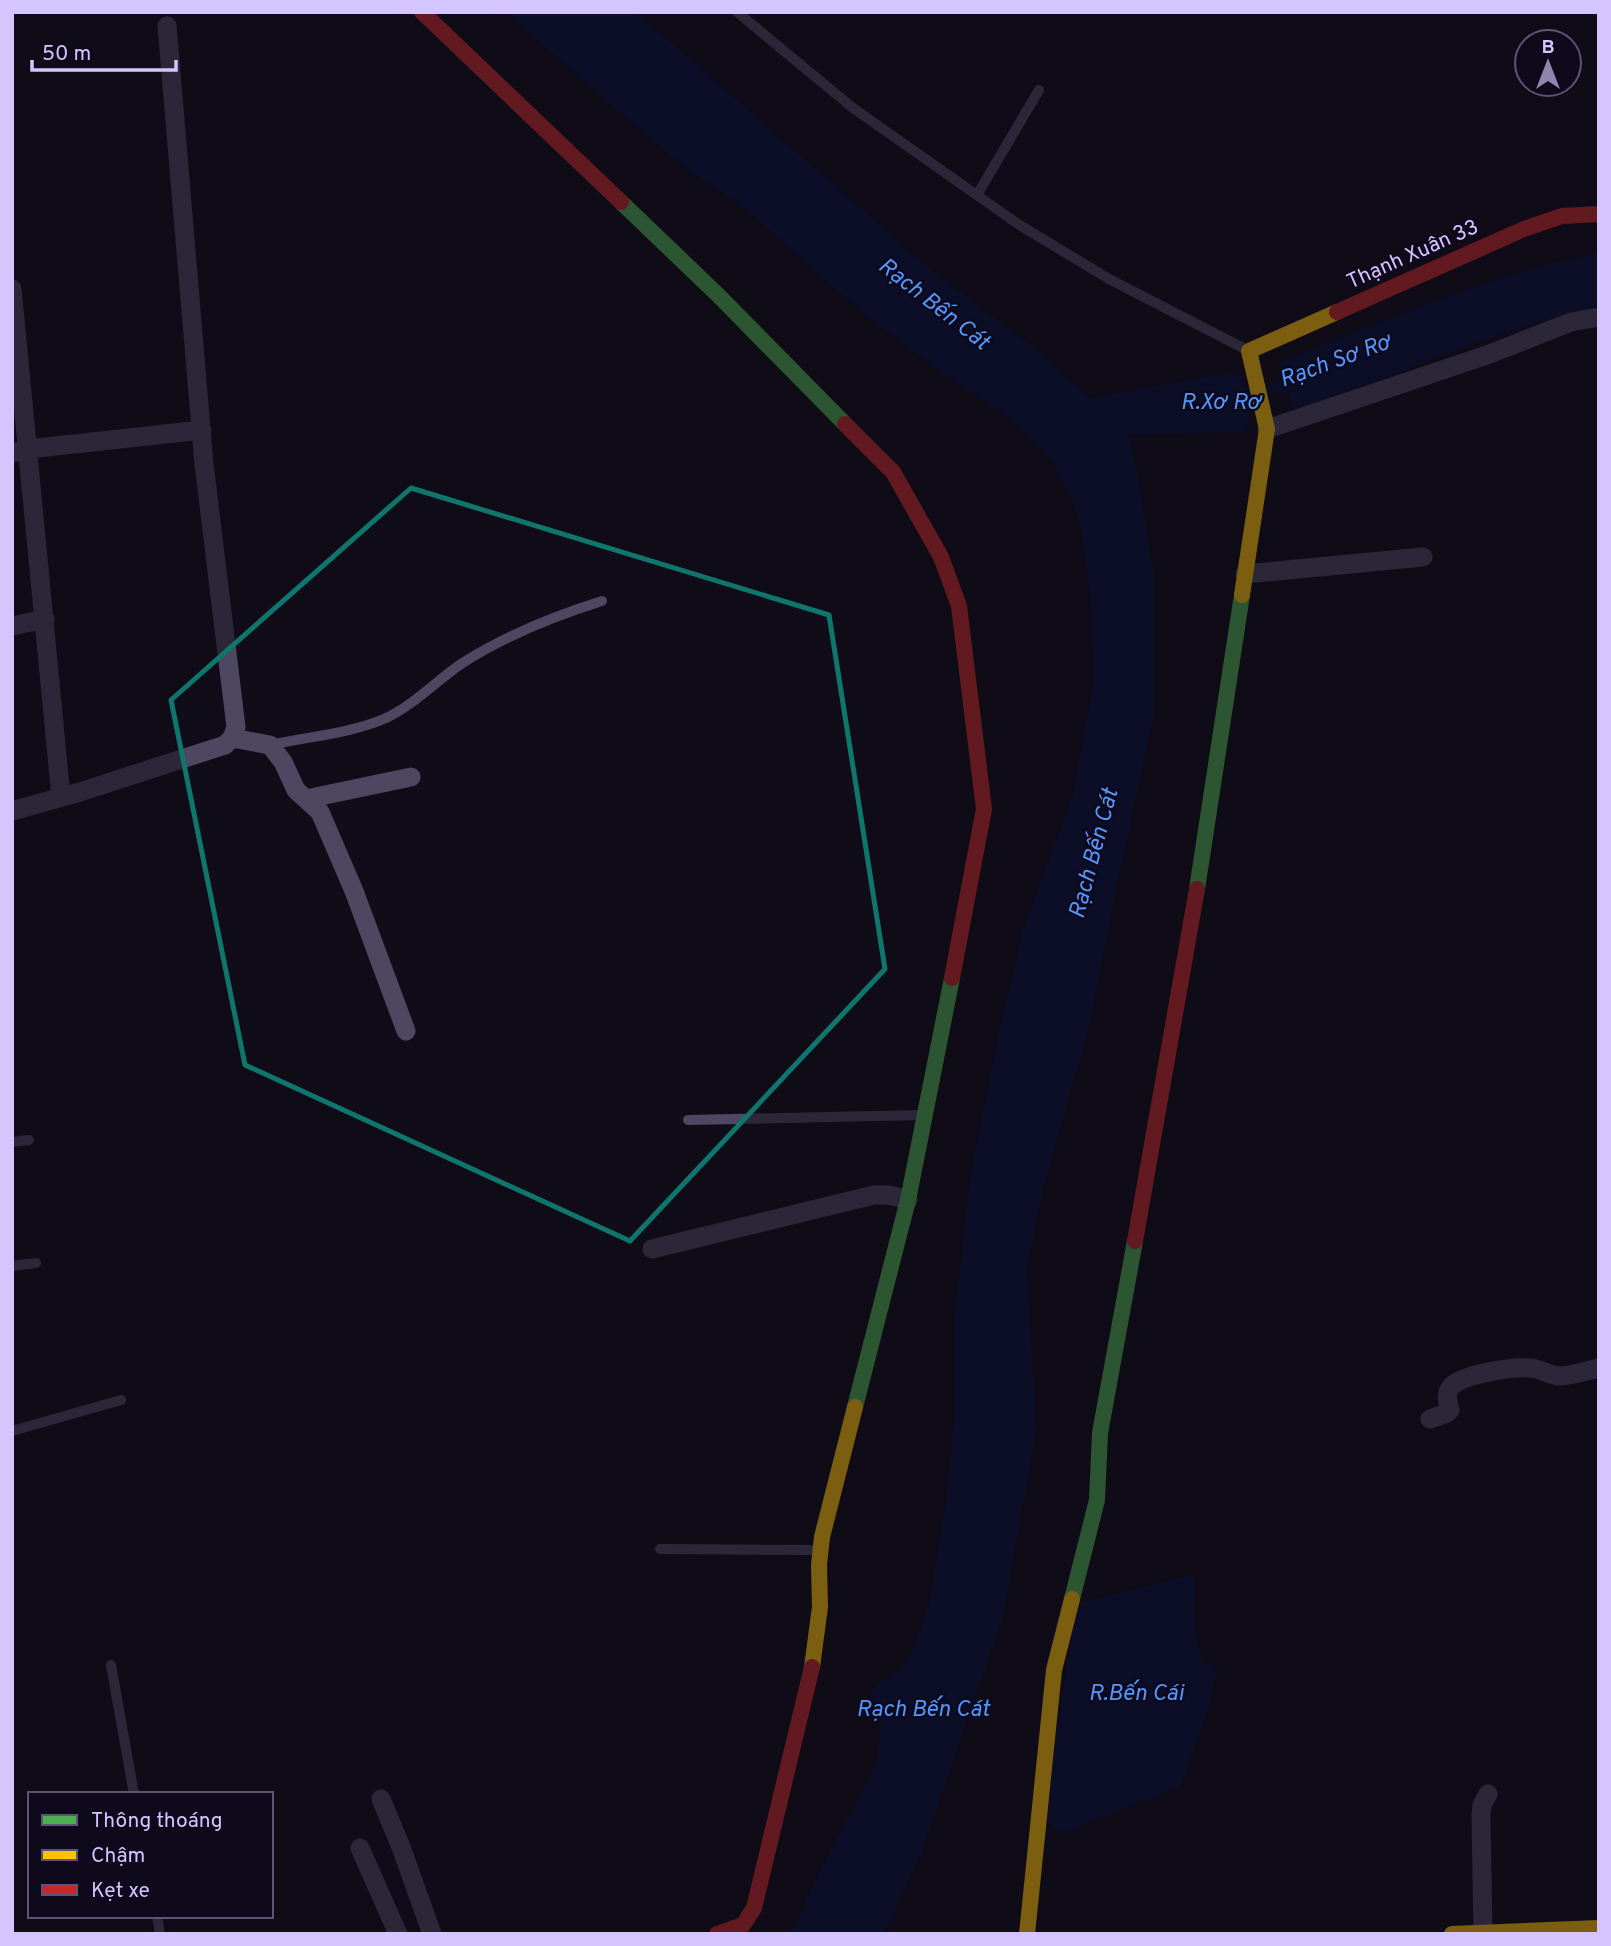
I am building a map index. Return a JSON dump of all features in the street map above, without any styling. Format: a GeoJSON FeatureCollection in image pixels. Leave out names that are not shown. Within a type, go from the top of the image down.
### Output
{"type":"FeatureCollection","features":[{"type":"Feature","properties":{"kind":"street"},"geometry":{"type":"LineString","coordinates":[[422,12],[718,295],[893,472],[941,557],[959,606],[984,809],[908,1200],[825,1524],[821,1550],[820,1608],[813,1663],[754,1908],[743,1925],[717,1934]]}},
{"type":"Feature","properties":{"kind":"street"},"geometry":{"type":"LineString","coordinates":[[12,811],[225,745],[232,738],[236,727],[202,430],[167,26]]}},
{"type":"Feature","properties":{"kind":"street","name":"Thạnh Xuân 33"},"geometry":{"type":"LineString","coordinates":[[1250,354],[1524,229],[1562,216],[1599,214]]}},
{"type":"Feature","properties":{"kind":"street"},"geometry":{"type":"LineString","coordinates":[[12,289],[20,451],[45,619],[61,797]]}},
{"type":"Feature","properties":{"kind":"street"},"geometry":{"type":"LineString","coordinates":[[1267,423],[1487,355],[1571,322],[1599,317]]}},
{"type":"Feature","properties":{"kind":"street"},"geometry":{"type":"LineString","coordinates":[[1027,1934],[1054,1670],[1099,1486],[1100,1433],[1195,905],[1267,423],[1250,354]]}},
{"type":"Feature","properties":{"kind":"street"},"geometry":{"type":"LineString","coordinates":[[20,451],[202,430]]}},
{"type":"Feature","properties":{"kind":"street"},"geometry":{"type":"LineString","coordinates":[[1245,574],[1423,557]]}},
{"type":"Feature","properties":{"kind":"street"},"geometry":{"type":"LineString","coordinates":[[12,626],[45,619]]}},
{"type":"Feature","properties":{"kind":"street"},"geometry":{"type":"LineString","coordinates":[[232,738],[270,745],[283,762],[296,790],[320,812],[354,891],[405,1031]]}},
{"type":"Feature","properties":{"kind":"street"},"geometry":{"type":"LineString","coordinates":[[306,799],[411,777]]}},
{"type":"Feature","properties":{"kind":"street"},"geometry":{"type":"LineString","coordinates":[[652,1249],[874,1195],[889,1195],[908,1200]]}},
{"type":"Feature","properties":{"kind":"street"},"geometry":{"type":"LineString","coordinates":[[1430,1419],[1450,1410],[1447,1397],[1450,1388],[1478,1375],[1528,1367],[1562,1376],[1599,1368]]}},
{"type":"Feature","properties":{"kind":"street"},"geometry":{"type":"LineString","coordinates":[[1483,1933],[1481,1816],[1482,1805],[1488,1794]]}},
{"type":"Feature","properties":{"kind":"street"},"geometry":{"type":"LineString","coordinates":[[381,1799],[432,1934]]}},
{"type":"Feature","properties":{"kind":"street"},"geometry":{"type":"LineString","coordinates":[[360,1848],[398,1934]]}},
{"type":"Feature","properties":{"kind":"street"},"geometry":{"type":"LineString","coordinates":[[1452,1934],[1599,1928]]}},
{"type":"Feature","properties":{"kind":"lane"},"geometry":{"type":"LineString","coordinates":[[737,12],[853,108],[1018,224],[1109,279],[1250,354]]}},
{"type":"Feature","properties":{"kind":"lane"},"geometry":{"type":"LineString","coordinates":[[977,195],[1039,90]]}},
{"type":"Feature","properties":{"kind":"lane"},"geometry":{"type":"LineString","coordinates":[[270,745],[384,719],[399,711],[447,674],[499,643],[556,615],[602,601]]}},
{"type":"Feature","properties":{"kind":"lane"},"geometry":{"type":"LineString","coordinates":[[688,1119],[925,1115]]}},
{"type":"Feature","properties":{"kind":"lane"},"geometry":{"type":"LineString","coordinates":[[12,1142],[29,1140]]}},
{"type":"Feature","properties":{"kind":"lane"},"geometry":{"type":"LineString","coordinates":[[12,1266],[36,1263]]}},
{"type":"Feature","properties":{"kind":"lane"},"geometry":{"type":"LineString","coordinates":[[12,1431],[121,1401]]}},
{"type":"Feature","properties":{"kind":"lane"},"geometry":{"type":"LineString","coordinates":[[660,1549],[821,1550]]}},
{"type":"Feature","properties":{"kind":"lane"},"geometry":{"type":"LineString","coordinates":[[111,1665],[134,1792]]}},
{"type":"Feature","properties":{"kind":"highlighted area"},"geometry":{"type":"Polygon","coordinates":[[[411,488],[829,615],[885,969],[630,1241],[245,1065],[171,700],[411,488]]]}},
{"type":"Feature","properties":{"kind":"water","name":"Rạch Bến Cát"},"geometry":{"type":"Polygon","coordinates":[[[506,12],[636,12],[933,271],[1040,352],[1090,398],[1233,372],[1241,375],[1245,387],[1252,391],[1280,382],[1282,377],[1279,367],[1282,361],[1478,285],[1599,253],[1599,305],[1509,331],[1299,409],[1294,407],[1288,393],[1267,396],[1257,401],[1250,409],[1247,427],[1241,432],[1128,435],[1134,455],[1154,576],[1153,720],[1089,1027],[1042,1193],[1027,1268],[1036,1431],[1003,1617],[921,1854],[884,1934],[791,1934],[817,1877],[878,1760],[880,1727],[871,1689],[902,1667],[915,1646],[930,1601],[946,1500],[954,1421],[954,1323],[970,1178],[1003,1013],[1023,930],[1073,795],[1094,676],[1090,591],[1079,518],[1051,461],[1005,414],[944,374],[877,324],[746,209],[688,170],[619,112],[506,12]]]}},
{"type":"Feature","properties":{"kind":"water","name":"R.Bến Cái"},"geometry":{"type":"Polygon","coordinates":[[[1195,1574],[1193,1621],[1201,1660],[1217,1669],[1209,1708],[1180,1787],[1064,1833],[1058,1830],[1048,1819],[1045,1797],[1078,1603],[1195,1574]]]}},
{"type":"Feature","properties":{"kind":"traffic: fast"},"geometry":{"type":"LineString","coordinates":[[621,202],[718,295],[845,424]]}},
{"type":"Feature","properties":{"kind":"traffic: fast"},"geometry":{"type":"LineString","coordinates":[[1197,889],[1242,595]]}},
{"type":"Feature","properties":{"kind":"traffic: fast"},"geometry":{"type":"LineString","coordinates":[[855,1407],[908,1200],[952,978]]}},
{"type":"Feature","properties":{"kind":"traffic: fast"},"geometry":{"type":"LineString","coordinates":[[1072,1599],[1097,1500],[1100,1433],[1135,1241]]}},
{"type":"Feature","properties":{"kind":"traffic: slow"},"geometry":{"type":"LineString","coordinates":[[1242,595],[1267,429],[1249,351],[1337,312]]}},
{"type":"Feature","properties":{"kind":"traffic: slow"},"geometry":{"type":"LineString","coordinates":[[812,1667],[820,1607],[819,1565],[822,1537],[855,1407]]}},
{"type":"Feature","properties":{"kind":"traffic: slow"},"geometry":{"type":"LineString","coordinates":[[1027,1934],[1054,1670],[1072,1599]]}},
{"type":"Feature","properties":{"kind":"traffic: slow"},"geometry":{"type":"LineString","coordinates":[[1452,1934],[1599,1928]]}},
{"type":"Feature","properties":{"kind":"traffic: jam"},"geometry":{"type":"LineString","coordinates":[[422,12],[621,202]]}},
{"type":"Feature","properties":{"kind":"traffic: jam"},"geometry":{"type":"LineString","coordinates":[[1337,312],[1524,229],[1562,216],[1599,214]]}},
{"type":"Feature","properties":{"kind":"traffic: jam"},"geometry":{"type":"LineString","coordinates":[[845,424],[893,472],[941,557],[959,606],[984,809],[952,978]]}},
{"type":"Feature","properties":{"kind":"traffic: jam"},"geometry":{"type":"LineString","coordinates":[[1135,1241],[1197,889]]}},
{"type":"Feature","properties":{"kind":"traffic: jam"},"geometry":{"type":"LineString","coordinates":[[717,1934],[743,1925],[754,1908],[812,1667]]}},
{"type":"Feature","properties":{"kind":"water label","name":"Rạch Sơ Rơ"},"geometry":{"type":"Point","coordinates":[1336,362]}},
{"type":"Feature","properties":{"kind":"water label","name":"R.Xơ Rơ"},"geometry":{"type":"Point","coordinates":[1221,403]}}]}
